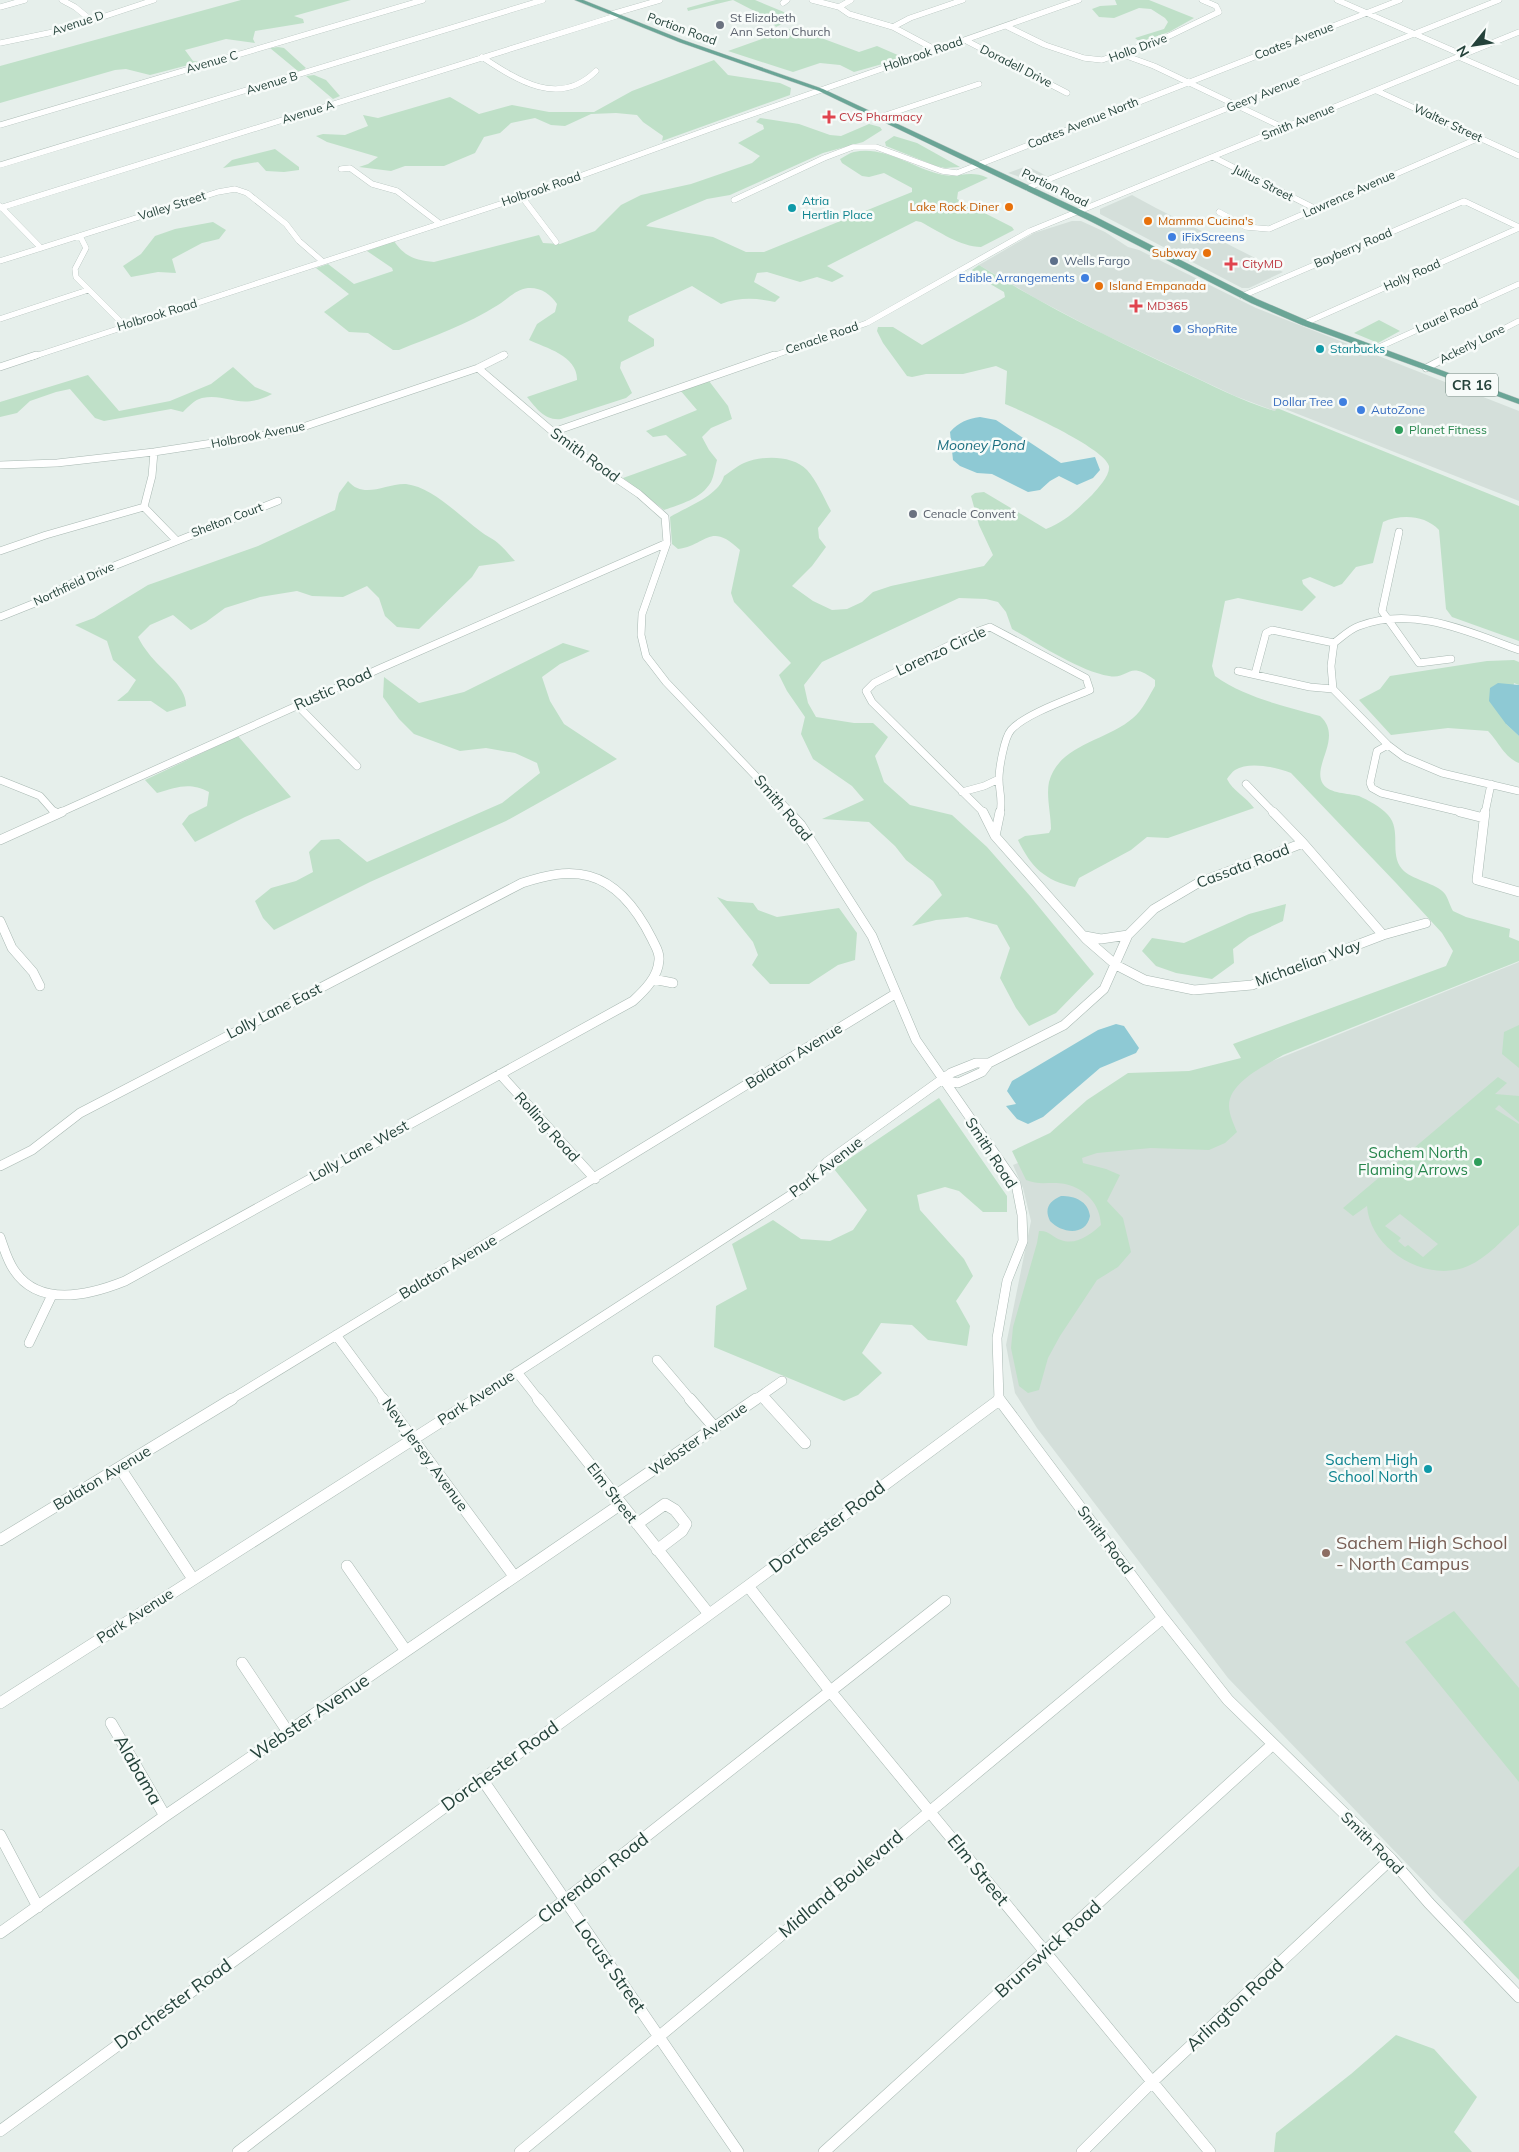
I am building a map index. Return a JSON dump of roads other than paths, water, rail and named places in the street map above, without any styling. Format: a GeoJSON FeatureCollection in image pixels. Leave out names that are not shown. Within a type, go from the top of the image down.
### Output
{"type":"FeatureCollection","features":[{"type":"Feature","properties":{"kind":"main road","name":"Portion Road"},"geometry":{"type":"LineString","coordinates":[[578,0],[614,15],[821,90],[880,116],[1077,212],[1242,296],[1305,323],[1519,402]]}},
{"type":"Feature","properties":{"kind":"street"},"geometry":{"type":"LineString","coordinates":[[0,7],[25,0]]}},
{"type":"Feature","properties":{"kind":"street"},"geometry":{"type":"LineString","coordinates":[[62,0],[75,7],[91,20]]}},
{"type":"Feature","properties":{"kind":"street","name":"Avenue D"},"geometry":{"type":"LineString","coordinates":[[0,42],[63,30],[154,0]]}},
{"type":"Feature","properties":{"kind":"street","name":"Avenue C"},"geometry":{"type":"LineString","coordinates":[[0,125],[424,0]]}},
{"type":"Feature","properties":{"kind":"street","name":"Avenue B"},"geometry":{"type":"LineString","coordinates":[[0,165],[543,0]]}},
{"type":"Feature","properties":{"kind":"street","name":"Avenue A"},"geometry":{"type":"LineString","coordinates":[[0,207],[660,0]]}},
{"type":"Feature","properties":{"kind":"street"},"geometry":{"type":"LineString","coordinates":[[812,0],[839,7],[849,14],[880,25],[893,27],[936,50]]}},
{"type":"Feature","properties":{"kind":"street"},"geometry":{"type":"LineString","coordinates":[[839,7],[851,0]]}},
{"type":"Feature","properties":{"kind":"street"},"geometry":{"type":"LineString","coordinates":[[893,27],[910,18],[959,0]]}},
{"type":"Feature","properties":{"kind":"street","name":"Holbrook Road"},"geometry":{"type":"LineString","coordinates":[[0,367],[124,325],[522,197],[1079,0]]}},
{"type":"Feature","properties":{"kind":"street","name":"Hollo Drive"},"geometry":{"type":"LineString","coordinates":[[1006,26],[1039,42],[1093,60],[1102,60],[1167,38],[1219,12],[1216,6],[1202,0]]}},
{"type":"Feature","properties":{"kind":"street"},"geometry":{"type":"LineString","coordinates":[[1337,0],[1519,83]]}},
{"type":"Feature","properties":{"kind":"street","name":"Coates Avenue"},"geometry":{"type":"LineString","coordinates":[[1188,82],[1400,0]]}},
{"type":"Feature","properties":{"kind":"street","name":"Geery Avenue"},"geometry":{"type":"LineString","coordinates":[[1027,188],[1499,0]]}},
{"type":"Feature","properties":{"kind":"street","name":"Smith Avenue"},"geometry":{"type":"LineString","coordinates":[[1077,212],[1519,32]]}},
{"type":"Feature","properties":{"kind":"street","name":"Doradell Drive"},"geometry":{"type":"LineString","coordinates":[[965,40],[1067,93]]}},
{"type":"Feature","properties":{"kind":"street"},"geometry":{"type":"LineString","coordinates":[[1121,54],[1154,66],[1284,128]]}},
{"type":"Feature","properties":{"kind":"street"},"geometry":{"type":"LineString","coordinates":[[482,57],[522,81],[552,89],[566,88],[596,71]]}},
{"type":"Feature","properties":{"kind":"street","name":"Coates Avenue North"},"geometry":{"type":"LineString","coordinates":[[979,165],[1188,82]]}},
{"type":"Feature","properties":{"kind":"street"},"geometry":{"type":"LineString","coordinates":[[880,116],[979,84]]}},
{"type":"Feature","properties":{"kind":"street","name":"Walter Street"},"geometry":{"type":"LineString","coordinates":[[1377,90],[1519,156]]}},
{"type":"Feature","properties":{"kind":"street","name":"Lawrence Avenue"},"geometry":{"type":"LineString","coordinates":[[1219,212],[1246,227],[1266,229],[1479,138]]}},
{"type":"Feature","properties":{"kind":"street"},"geometry":{"type":"LineString","coordinates":[[734,200],[824,158],[853,147],[866,146],[883,149],[950,173],[957,173],[979,165]]}},
{"type":"Feature","properties":{"kind":"street","name":"Julius Street"},"geometry":{"type":"LineString","coordinates":[[1213,157],[1314,208]]}},
{"type":"Feature","properties":{"kind":"street"},"geometry":{"type":"LineString","coordinates":[[341,169],[350,168],[372,184],[395,189],[439,223]]}},
{"type":"Feature","properties":{"kind":"street","name":"Valley Street"},"geometry":{"type":"LineString","coordinates":[[0,261],[218,192],[235,189],[247,193],[286,224],[302,244],[322,261]]}},
{"type":"Feature","properties":{"kind":"street"},"geometry":{"type":"LineString","coordinates":[[522,197],[556,242]]}},
{"type":"Feature","properties":{"kind":"street","name":"Bayberry Road"},"geometry":{"type":"LineString","coordinates":[[1242,296],[1464,201],[1519,228]]}},
{"type":"Feature","properties":{"kind":"street"},"geometry":{"type":"LineString","coordinates":[[0,207],[41,248]]}},
{"type":"Feature","properties":{"kind":"street","name":"Cenacle Road"},"geometry":{"type":"LineString","coordinates":[[553,432],[867,323],[1030,231],[1077,212]]}},
{"type":"Feature","properties":{"kind":"street","name":"Holly Road"},"geometry":{"type":"LineString","coordinates":[[1305,323],[1519,228]]}},
{"type":"Feature","properties":{"kind":"street"},"geometry":{"type":"LineString","coordinates":[[80,236],[86,248],[74,269],[74,273],[88,290],[124,325]]}},
{"type":"Feature","properties":{"kind":"street","name":"Laurel Road"},"geometry":{"type":"LineString","coordinates":[[1375,349],[1519,284]]}},
{"type":"Feature","properties":{"kind":"street"},"geometry":{"type":"LineString","coordinates":[[0,319],[88,290]]}},
{"type":"Feature","properties":{"kind":"street","name":"Ackerly Lane"},"geometry":{"type":"LineString","coordinates":[[1426,368],[1519,321]]}},
{"type":"Feature","properties":{"kind":"street","name":"Holbrook Avenue"},"geometry":{"type":"LineString","coordinates":[[0,465],[60,462],[154,452],[292,431],[478,368],[505,355]]}},
{"type":"Feature","properties":{"kind":"street","name":"Smith Road"},"geometry":{"type":"LineString","coordinates":[[478,368],[580,454],[639,494],[665,517],[667,543],[642,614],[641,635],[646,656],[666,682],[755,774],[801,825],[872,936],[916,1040],[1016,1184],[1022,1215],[1023,1240],[1008,1281],[997,1338],[999,1400],[1163,1618],[1228,1700],[1390,1859],[1429,1903],[1519,1997]]}},
{"type":"Feature","properties":{"kind":"street"},"geometry":{"type":"LineString","coordinates":[[144,507],[152,476],[154,452]]}},
{"type":"Feature","properties":{"kind":"street","name":"Shelton Court"},"geometry":{"type":"LineString","coordinates":[[176,540],[278,501]]}},
{"type":"Feature","properties":{"kind":"street"},"geometry":{"type":"LineString","coordinates":[[144,507],[176,540]]}},
{"type":"Feature","properties":{"kind":"street"},"geometry":{"type":"LineString","coordinates":[[0,551],[46,535],[144,507]]}},
{"type":"Feature","properties":{"kind":"street"},"geometry":{"type":"LineString","coordinates":[[1399,532],[1382,611],[1420,663],[1451,659]]}},
{"type":"Feature","properties":{"kind":"street","name":"Northfield Drive"},"geometry":{"type":"LineString","coordinates":[[0,617],[40,601],[76,581],[176,540]]}},
{"type":"Feature","properties":{"kind":"street","name":"Rustic Road"},"geometry":{"type":"LineString","coordinates":[[0,840],[298,705],[667,543]]}},
{"type":"Feature","properties":{"kind":"street"},"geometry":{"type":"LineString","coordinates":[[1255,674],[1266,633],[1272,630],[1334,643],[1358,626],[1386,619],[1437,621],[1519,650]]}},
{"type":"Feature","properties":{"kind":"street","name":"Lorenzo Circle"},"geometry":{"type":"LineString","coordinates":[[995,836],[1003,801],[999,779],[1003,752],[1010,731],[1032,716],[1090,690],[1086,678],[990,627],[976,632],[874,683],[866,691],[872,702],[984,813],[995,836],[1082,935],[1116,965]]}},
{"type":"Feature","properties":{"kind":"street"},"geometry":{"type":"LineString","coordinates":[[1333,689],[1331,666],[1334,643]]}},
{"type":"Feature","properties":{"kind":"street"},"geometry":{"type":"LineString","coordinates":[[1238,670],[1310,686],[1333,689],[1388,745],[1423,767],[1442,774],[1519,791]]}},
{"type":"Feature","properties":{"kind":"street"},"geometry":{"type":"LineString","coordinates":[[298,705],[357,766]]}},
{"type":"Feature","properties":{"kind":"street"},"geometry":{"type":"LineString","coordinates":[[1388,745],[1377,751],[1370,782],[1372,788],[1381,793],[1484,818]]}},
{"type":"Feature","properties":{"kind":"street"},"geometry":{"type":"LineString","coordinates":[[962,792],[984,786],[999,779]]}},
{"type":"Feature","properties":{"kind":"street"},"geometry":{"type":"LineString","coordinates":[[0,780],[40,796],[56,814]]}},
{"type":"Feature","properties":{"kind":"street","name":"Michaelian Way"},"geometry":{"type":"LineString","coordinates":[[1246,784],[1302,843],[1383,935]]}},
{"type":"Feature","properties":{"kind":"street"},"geometry":{"type":"LineString","coordinates":[[1491,784],[1484,818],[1477,880],[1519,892]]}},
{"type":"Feature","properties":{"kind":"street","name":"Cassata Road"},"geometry":{"type":"LineString","coordinates":[[942,1080],[958,1082],[982,1072],[989,1063],[1064,1024],[1104,989],[1128,935],[1154,910],[1198,882],[1302,843]]}},
{"type":"Feature","properties":{"kind":"street"},"geometry":{"type":"LineString","coordinates":[[557,874],[594,877],[614,887],[626,898],[659,954],[659,964],[653,979],[673,983]]}},
{"type":"Feature","properties":{"kind":"street","name":"Lolly Lane East"},"geometry":{"type":"LineString","coordinates":[[0,1166],[32,1150],[80,1113],[205,1047],[522,883],[539,876],[557,874]]}},
{"type":"Feature","properties":{"kind":"street"},"geometry":{"type":"LineString","coordinates":[[0,920],[12,948],[33,972],[40,986]]}},
{"type":"Feature","properties":{"kind":"street","name":"Michaelian Way"},"geometry":{"type":"LineString","coordinates":[[1116,965],[1145,980],[1194,990],[1252,985],[1383,935],[1426,923]]}},
{"type":"Feature","properties":{"kind":"street"},"geometry":{"type":"LineString","coordinates":[[1082,935],[1100,939],[1128,935]]}},
{"type":"Feature","properties":{"kind":"street","name":"Lolly Lane West"},"geometry":{"type":"LineString","coordinates":[[52,1295],[90,1294],[125,1281],[633,1001],[653,979]]}},
{"type":"Feature","properties":{"kind":"street","name":"Balaton Avenue"},"geometry":{"type":"LineString","coordinates":[[0,1540],[895,994]]}},
{"type":"Feature","properties":{"kind":"street","name":"Rolling Road"},"geometry":{"type":"LineString","coordinates":[[500,1074],[594,1179]]}},
{"type":"Feature","properties":{"kind":"street","name":"Park Avenue"},"geometry":{"type":"LineString","coordinates":[[0,1703],[414,1439],[805,1186],[828,1162],[942,1080]]}},
{"type":"Feature","properties":{"kind":"street"},"geometry":{"type":"LineString","coordinates":[[0,1237],[7,1256],[17,1274],[30,1285],[52,1295],[29,1343]]}},
{"type":"Feature","properties":{"kind":"street","name":"New Jersey Avenue"},"geometry":{"type":"LineString","coordinates":[[336,1335],[514,1576]]}},
{"type":"Feature","properties":{"kind":"street"},"geometry":{"type":"LineString","coordinates":[[657,1360],[715,1428]]}},
{"type":"Feature","properties":{"kind":"street","name":"Elm Street"},"geometry":{"type":"LineString","coordinates":[[517,1372],[708,1614]]}},
{"type":"Feature","properties":{"kind":"street","name":"Webster Avenue"},"geometry":{"type":"LineString","coordinates":[[0,1933],[165,1816],[514,1576],[782,1381]]}},
{"type":"Feature","properties":{"kind":"street"},"geometry":{"type":"LineString","coordinates":[[762,1395],[805,1443]]}},
{"type":"Feature","properties":{"kind":"street","name":"Dorchester Road"},"geometry":{"type":"LineString","coordinates":[[0,2131],[748,1586],[999,1400]]}},
{"type":"Feature","properties":{"kind":"street"},"geometry":{"type":"LineString","coordinates":[[120,1468],[193,1579]]}},
{"type":"Feature","properties":{"kind":"street"},"geometry":{"type":"LineString","coordinates":[[637,1524],[666,1504],[679,1513],[686,1524],[682,1531],[657,1550]]}},
{"type":"Feature","properties":{"kind":"street"},"geometry":{"type":"LineString","coordinates":[[347,1566],[406,1651]]}},
{"type":"Feature","properties":{"kind":"street","name":"Elm Street"},"geometry":{"type":"LineString","coordinates":[[748,1586],[831,1692],[1210,2152]]}},
{"type":"Feature","properties":{"kind":"street","name":"Clarendon Road"},"geometry":{"type":"LineString","coordinates":[[238,2152],[565,1900],[945,1601]]}},
{"type":"Feature","properties":{"kind":"street","name":"Midland Boulevard"},"geometry":{"type":"LineString","coordinates":[[520,2152],[1163,1618]]}},
{"type":"Feature","properties":{"kind":"street"},"geometry":{"type":"LineString","coordinates":[[242,1662],[288,1732]]}},
{"type":"Feature","properties":{"kind":"street","name":"Alabama"},"geometry":{"type":"LineString","coordinates":[[111,1723],[165,1816]]}},
{"type":"Feature","properties":{"kind":"street","name":"Brunswick Road"},"geometry":{"type":"LineString","coordinates":[[824,2152],[1272,1745]]}},
{"type":"Feature","properties":{"kind":"street","name":"Locust Street"},"geometry":{"type":"LineString","coordinates":[[482,1779],[738,2152]]}},
{"type":"Feature","properties":{"kind":"street"},"geometry":{"type":"LineString","coordinates":[[0,1835],[38,1907]]}},
{"type":"Feature","properties":{"kind":"street","name":"Arlington Road"},"geometry":{"type":"LineString","coordinates":[[1082,2152],[1152,2082],[1390,1859]]}},
{"type":"Feature","properties":{"kind":"water","name":"Mooney Pond"},"geometry":{"type":"Polygon","coordinates":[[[980,417],[996,420],[1061,463],[1095,457],[1100,470],[1093,478],[1077,485],[1059,476],[1040,490],[1028,492],[992,474],[977,473],[960,466],[953,460],[950,432],[964,422],[980,417]]]}},
{"type":"Feature","properties":{"kind":"water"},"geometry":{"type":"Polygon","coordinates":[[[1498,683],[1519,685],[1519,736],[1506,724],[1489,701],[1490,688],[1498,683]]]}},
{"type":"Feature","properties":{"kind":"water"},"geometry":{"type":"Polygon","coordinates":[[[1116,1024],[1124,1026],[1139,1048],[1136,1053],[1100,1068],[1043,1117],[1028,1124],[1017,1119],[1006,1106],[1016,1104],[1007,1091],[1012,1081],[1098,1030],[1116,1024]]]}},
{"type":"Feature","properties":{"kind":"water"},"geometry":{"type":"Polygon","coordinates":[[[1061,1196],[1076,1198],[1087,1207],[1090,1216],[1088,1223],[1084,1227],[1073,1231],[1066,1230],[1050,1221],[1048,1217],[1049,1206],[1053,1200],[1061,1196]]]}},
{"type":"Feature","properties":{"kind":"place","name":"St Elizabeth Ann Seton Church"},"geometry":{"type":"Point","coordinates":[720,25]}},
{"type":"Feature","properties":{"kind":"place","name":"CVS Pharmacy"},"geometry":{"type":"Point","coordinates":[829,117]}},
{"type":"Feature","properties":{"kind":"place","name":"Lake Rock Diner"},"geometry":{"type":"Point","coordinates":[1009,207]}},
{"type":"Feature","properties":{"kind":"place","name":"Atria Hertlin Place"},"geometry":{"type":"Point","coordinates":[792,208]}},
{"type":"Feature","properties":{"kind":"place","name":"Mamma Cucina's"},"geometry":{"type":"Point","coordinates":[1148,221]}},
{"type":"Feature","properties":{"kind":"place","name":"iFixScreens"},"geometry":{"type":"Point","coordinates":[1172,237]}},
{"type":"Feature","properties":{"kind":"place","name":"Subway"},"geometry":{"type":"Point","coordinates":[1207,253]}},
{"type":"Feature","properties":{"kind":"place","name":"Wells Fargo"},"geometry":{"type":"Point","coordinates":[1054,261]}},
{"type":"Feature","properties":{"kind":"place","name":"CityMD"},"geometry":{"type":"Point","coordinates":[1231,264]}},
{"type":"Feature","properties":{"kind":"place","name":"Edible Arrangements"},"geometry":{"type":"Point","coordinates":[1085,278]}},
{"type":"Feature","properties":{"kind":"place","name":"Island Empanada"},"geometry":{"type":"Point","coordinates":[1099,286]}},
{"type":"Feature","properties":{"kind":"place","name":"MD365"},"geometry":{"type":"Point","coordinates":[1136,306]}},
{"type":"Feature","properties":{"kind":"place","name":"ShopRite"},"geometry":{"type":"Point","coordinates":[1177,329]}},
{"type":"Feature","properties":{"kind":"place","name":"Starbucks"},"geometry":{"type":"Point","coordinates":[1320,349]}},
{"type":"Feature","properties":{"kind":"place","name":"Dollar Tree"},"geometry":{"type":"Point","coordinates":[1343,402]}},
{"type":"Feature","properties":{"kind":"place","name":"AutoZone"},"geometry":{"type":"Point","coordinates":[1361,410]}},
{"type":"Feature","properties":{"kind":"place","name":"Planet Fitness"},"geometry":{"type":"Point","coordinates":[1399,430]}},
{"type":"Feature","properties":{"kind":"place","name":"Cenacle Convent"},"geometry":{"type":"Point","coordinates":[913,514]}},
{"type":"Feature","properties":{"kind":"place","name":"Sachem North Flaming Arrows"},"geometry":{"type":"Point","coordinates":[1478,1162]}},
{"type":"Feature","properties":{"kind":"place","name":"Sachem High School North"},"geometry":{"type":"Point","coordinates":[1428,1469]}},
{"type":"Feature","properties":{"kind":"place","name":"Sachem High School - North Campus"},"geometry":{"type":"Point","coordinates":[1326,1553]}}]}
